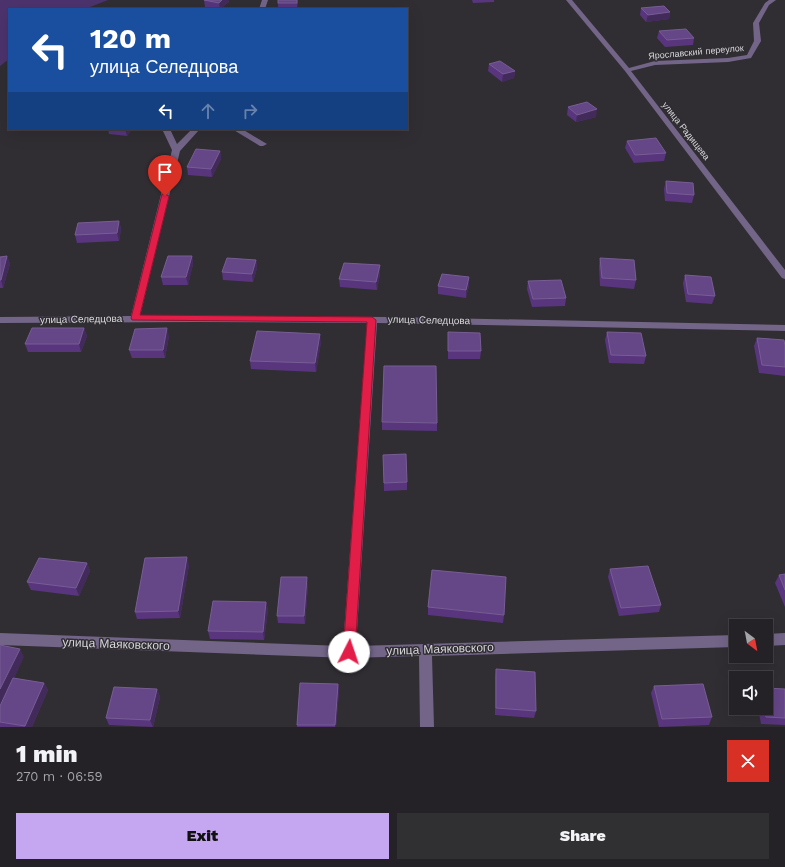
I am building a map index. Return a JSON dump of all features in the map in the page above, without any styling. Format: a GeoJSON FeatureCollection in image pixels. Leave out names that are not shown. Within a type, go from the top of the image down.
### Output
{"type":"FeatureCollection","features":[{"type":"Feature","properties":{"kind":"street","name":"улица Радищева"},"geometry":{"type":"LineString","coordinates":[[569,0],[627,70],[785,276]]}},
{"type":"Feature","properties":{"kind":"street","name":"Ярославский переулок"},"geometry":{"type":"LineString","coordinates":[[627,70],[655,63],[728,60],[749,57],[756,48],[759,38],[756,23],[767,4],[773,0]]}},
{"type":"Feature","properties":{"kind":"street"},"geometry":{"type":"LineString","coordinates":[[166,130],[176,150]]}},
{"type":"Feature","properties":{"kind":"street"},"geometry":{"type":"LineString","coordinates":[[135,318],[176,150],[195,130]]}},
{"type":"Feature","properties":{"kind":"street"},"geometry":{"type":"LineString","coordinates":[[238,130],[263,144]]}},
{"type":"Feature","properties":{"kind":"street","name":"улица Селедцова"},"geometry":{"type":"LineString","coordinates":[[0,320],[135,318],[372,320],[785,328]]}},
{"type":"Feature","properties":{"kind":"street"},"geometry":{"type":"LineString","coordinates":[[349,652],[372,320]]}},
{"type":"Feature","properties":{"kind":"street","name":"улица Маяковского"},"geometry":{"type":"LineString","coordinates":[[0,639],[349,652],[729,640]]}},
{"type":"Feature","properties":{"kind":"street"},"geometry":{"type":"LineString","coordinates":[[773,640],[785,639]]}},
{"type":"Feature","properties":{"kind":"street"},"geometry":{"type":"LineString","coordinates":[[425,649],[427,727]]}},
{"type":"Feature","properties":{"kind":"shaded area"},"geometry":{"type":"Polygon","coordinates":[[[0,0],[108,0],[88,8],[8,8],[8,60],[0,66],[0,0]]]}},
{"type":"Feature","properties":{"kind":"building"},"geometry":{"type":"Polygon","coordinates":[[[204,0],[222,0],[219,3],[204,0]]]}},
{"type":"Feature","properties":{"kind":"building"},"geometry":{"type":"Polygon","coordinates":[[[278,0],[297,0],[297,3],[278,3],[278,0]]]}},
{"type":"Feature","properties":{"kind":"building"},"geometry":{"type":"Polygon","coordinates":[[[664,6],[670,12],[648,15],[641,8],[664,6]]]}},
{"type":"Feature","properties":{"kind":"building"},"geometry":{"type":"Polygon","coordinates":[[[686,29],[694,38],[667,40],[659,31],[686,29]]]}},
{"type":"Feature","properties":{"kind":"building"},"geometry":{"type":"Polygon","coordinates":[[[500,61],[515,71],[503,74],[489,64],[500,61]]]}},
{"type":"Feature","properties":{"kind":"building"},"geometry":{"type":"Polygon","coordinates":[[[587,102],[597,109],[577,115],[568,107],[587,102]]]}},
{"type":"Feature","properties":{"kind":"building"},"geometry":{"type":"Polygon","coordinates":[[[656,138],[666,153],[635,155],[627,141],[656,138]]]}},
{"type":"Feature","properties":{"kind":"building"},"geometry":{"type":"Polygon","coordinates":[[[196,149],[220,151],[211,169],[187,167],[196,149]]]}},
{"type":"Feature","properties":{"kind":"building"},"geometry":{"type":"Polygon","coordinates":[[[666,181],[693,183],[694,195],[667,193],[666,181]]]}},
{"type":"Feature","properties":{"kind":"building"},"geometry":{"type":"Polygon","coordinates":[[[119,221],[117,233],[75,235],[78,223],[119,221]]]}},
{"type":"Feature","properties":{"kind":"building"},"geometry":{"type":"Polygon","coordinates":[[[7,256],[1,280],[0,280],[0,257],[7,256]]]}},
{"type":"Feature","properties":{"kind":"building"},"geometry":{"type":"Polygon","coordinates":[[[168,256],[192,256],[186,277],[161,277],[168,256]]]}},
{"type":"Feature","properties":{"kind":"building"},"geometry":{"type":"Polygon","coordinates":[[[227,258],[256,260],[252,274],[222,272],[227,258]]]}},
{"type":"Feature","properties":{"kind":"building"},"geometry":{"type":"Polygon","coordinates":[[[600,258],[634,260],[636,280],[602,278],[600,258]]]}},
{"type":"Feature","properties":{"kind":"building"},"geometry":{"type":"Polygon","coordinates":[[[344,263],[380,265],[376,282],[339,279],[344,263]]]}},
{"type":"Feature","properties":{"kind":"building"},"geometry":{"type":"Polygon","coordinates":[[[442,274],[469,277],[466,290],[438,286],[442,274]]]}},
{"type":"Feature","properties":{"kind":"building"},"geometry":{"type":"Polygon","coordinates":[[[685,275],[711,277],[715,296],[688,294],[685,275]]]}},
{"type":"Feature","properties":{"kind":"building"},"geometry":{"type":"Polygon","coordinates":[[[561,280],[566,298],[533,299],[528,281],[561,280]]]}},
{"type":"Feature","properties":{"kind":"building"},"geometry":{"type":"Polygon","coordinates":[[[32,328],[84,328],[79,344],[25,344],[32,328]]]}},
{"type":"Feature","properties":{"kind":"building"},"geometry":{"type":"Polygon","coordinates":[[[167,328],[163,350],[129,350],[135,329],[167,328]]]}},
{"type":"Feature","properties":{"kind":"building"},"geometry":{"type":"Polygon","coordinates":[[[257,331],[320,334],[315,363],[250,361],[257,331]]]}},
{"type":"Feature","properties":{"kind":"building"},"geometry":{"type":"Polygon","coordinates":[[[448,332],[480,333],[481,351],[448,351],[448,332]]]}},
{"type":"Feature","properties":{"kind":"building"},"geometry":{"type":"Polygon","coordinates":[[[607,332],[641,333],[646,356],[611,355],[607,332]]]}},
{"type":"Feature","properties":{"kind":"building"},"geometry":{"type":"Polygon","coordinates":[[[757,338],[784,340],[785,367],[762,365],[757,338]]]}},
{"type":"Feature","properties":{"kind":"building"},"geometry":{"type":"Polygon","coordinates":[[[384,366],[436,366],[437,423],[382,422],[384,366]]]}},
{"type":"Feature","properties":{"kind":"building"},"geometry":{"type":"Polygon","coordinates":[[[406,454],[407,482],[384,483],[383,455],[406,454]]]}},
{"type":"Feature","properties":{"kind":"building"},"geometry":{"type":"Polygon","coordinates":[[[187,557],[178,611],[135,612],[145,558],[187,557]]]}},
{"type":"Feature","properties":{"kind":"building"},"geometry":{"type":"Polygon","coordinates":[[[39,558],[87,563],[76,588],[27,582],[39,558]]]}},
{"type":"Feature","properties":{"kind":"building"},"geometry":{"type":"Polygon","coordinates":[[[648,566],[661,605],[621,608],[610,569],[648,566]]]}},
{"type":"Feature","properties":{"kind":"building"},"geometry":{"type":"Polygon","coordinates":[[[432,570],[506,577],[504,615],[428,607],[432,570]]]}},
{"type":"Feature","properties":{"kind":"building"},"geometry":{"type":"Polygon","coordinates":[[[785,574],[785,590],[779,575],[785,574]]]}},
{"type":"Feature","properties":{"kind":"building"},"geometry":{"type":"Polygon","coordinates":[[[281,577],[307,577],[304,616],[277,616],[281,577]]]}},
{"type":"Feature","properties":{"kind":"building"},"geometry":{"type":"Polygon","coordinates":[[[213,601],[266,602],[263,632],[208,631],[213,601]]]}},
{"type":"Feature","properties":{"kind":"building"},"geometry":{"type":"Polygon","coordinates":[[[0,645],[20,649],[0,689],[0,645]]]}},
{"type":"Feature","properties":{"kind":"building"},"geometry":{"type":"Polygon","coordinates":[[[496,669],[535,672],[536,711],[496,708],[496,669]]]}},
{"type":"Feature","properties":{"kind":"building"},"geometry":{"type":"Polygon","coordinates":[[[13,678],[44,683],[25,726],[0,722],[0,706],[13,678]]]}},
{"type":"Feature","properties":{"kind":"building"},"geometry":{"type":"Polygon","coordinates":[[[300,683],[338,684],[335,725],[297,725],[300,683]]]}},
{"type":"Feature","properties":{"kind":"building"},"geometry":{"type":"Polygon","coordinates":[[[703,684],[712,717],[662,719],[654,686],[703,684]]]}},
{"type":"Feature","properties":{"kind":"building"},"geometry":{"type":"Polygon","coordinates":[[[114,687],[157,689],[150,720],[106,718],[114,687]]]}},
{"type":"Feature","properties":{"kind":"building"},"geometry":{"type":"Polygon","coordinates":[[[773,688],[785,689],[785,718],[766,717],[765,715],[773,715],[773,688]]]}},
{"type":"Feature","properties":{"kind":"route"},"geometry":{"type":"LineString","coordinates":[[165,196],[135,318],[372,320],[349,652]]}}]}
